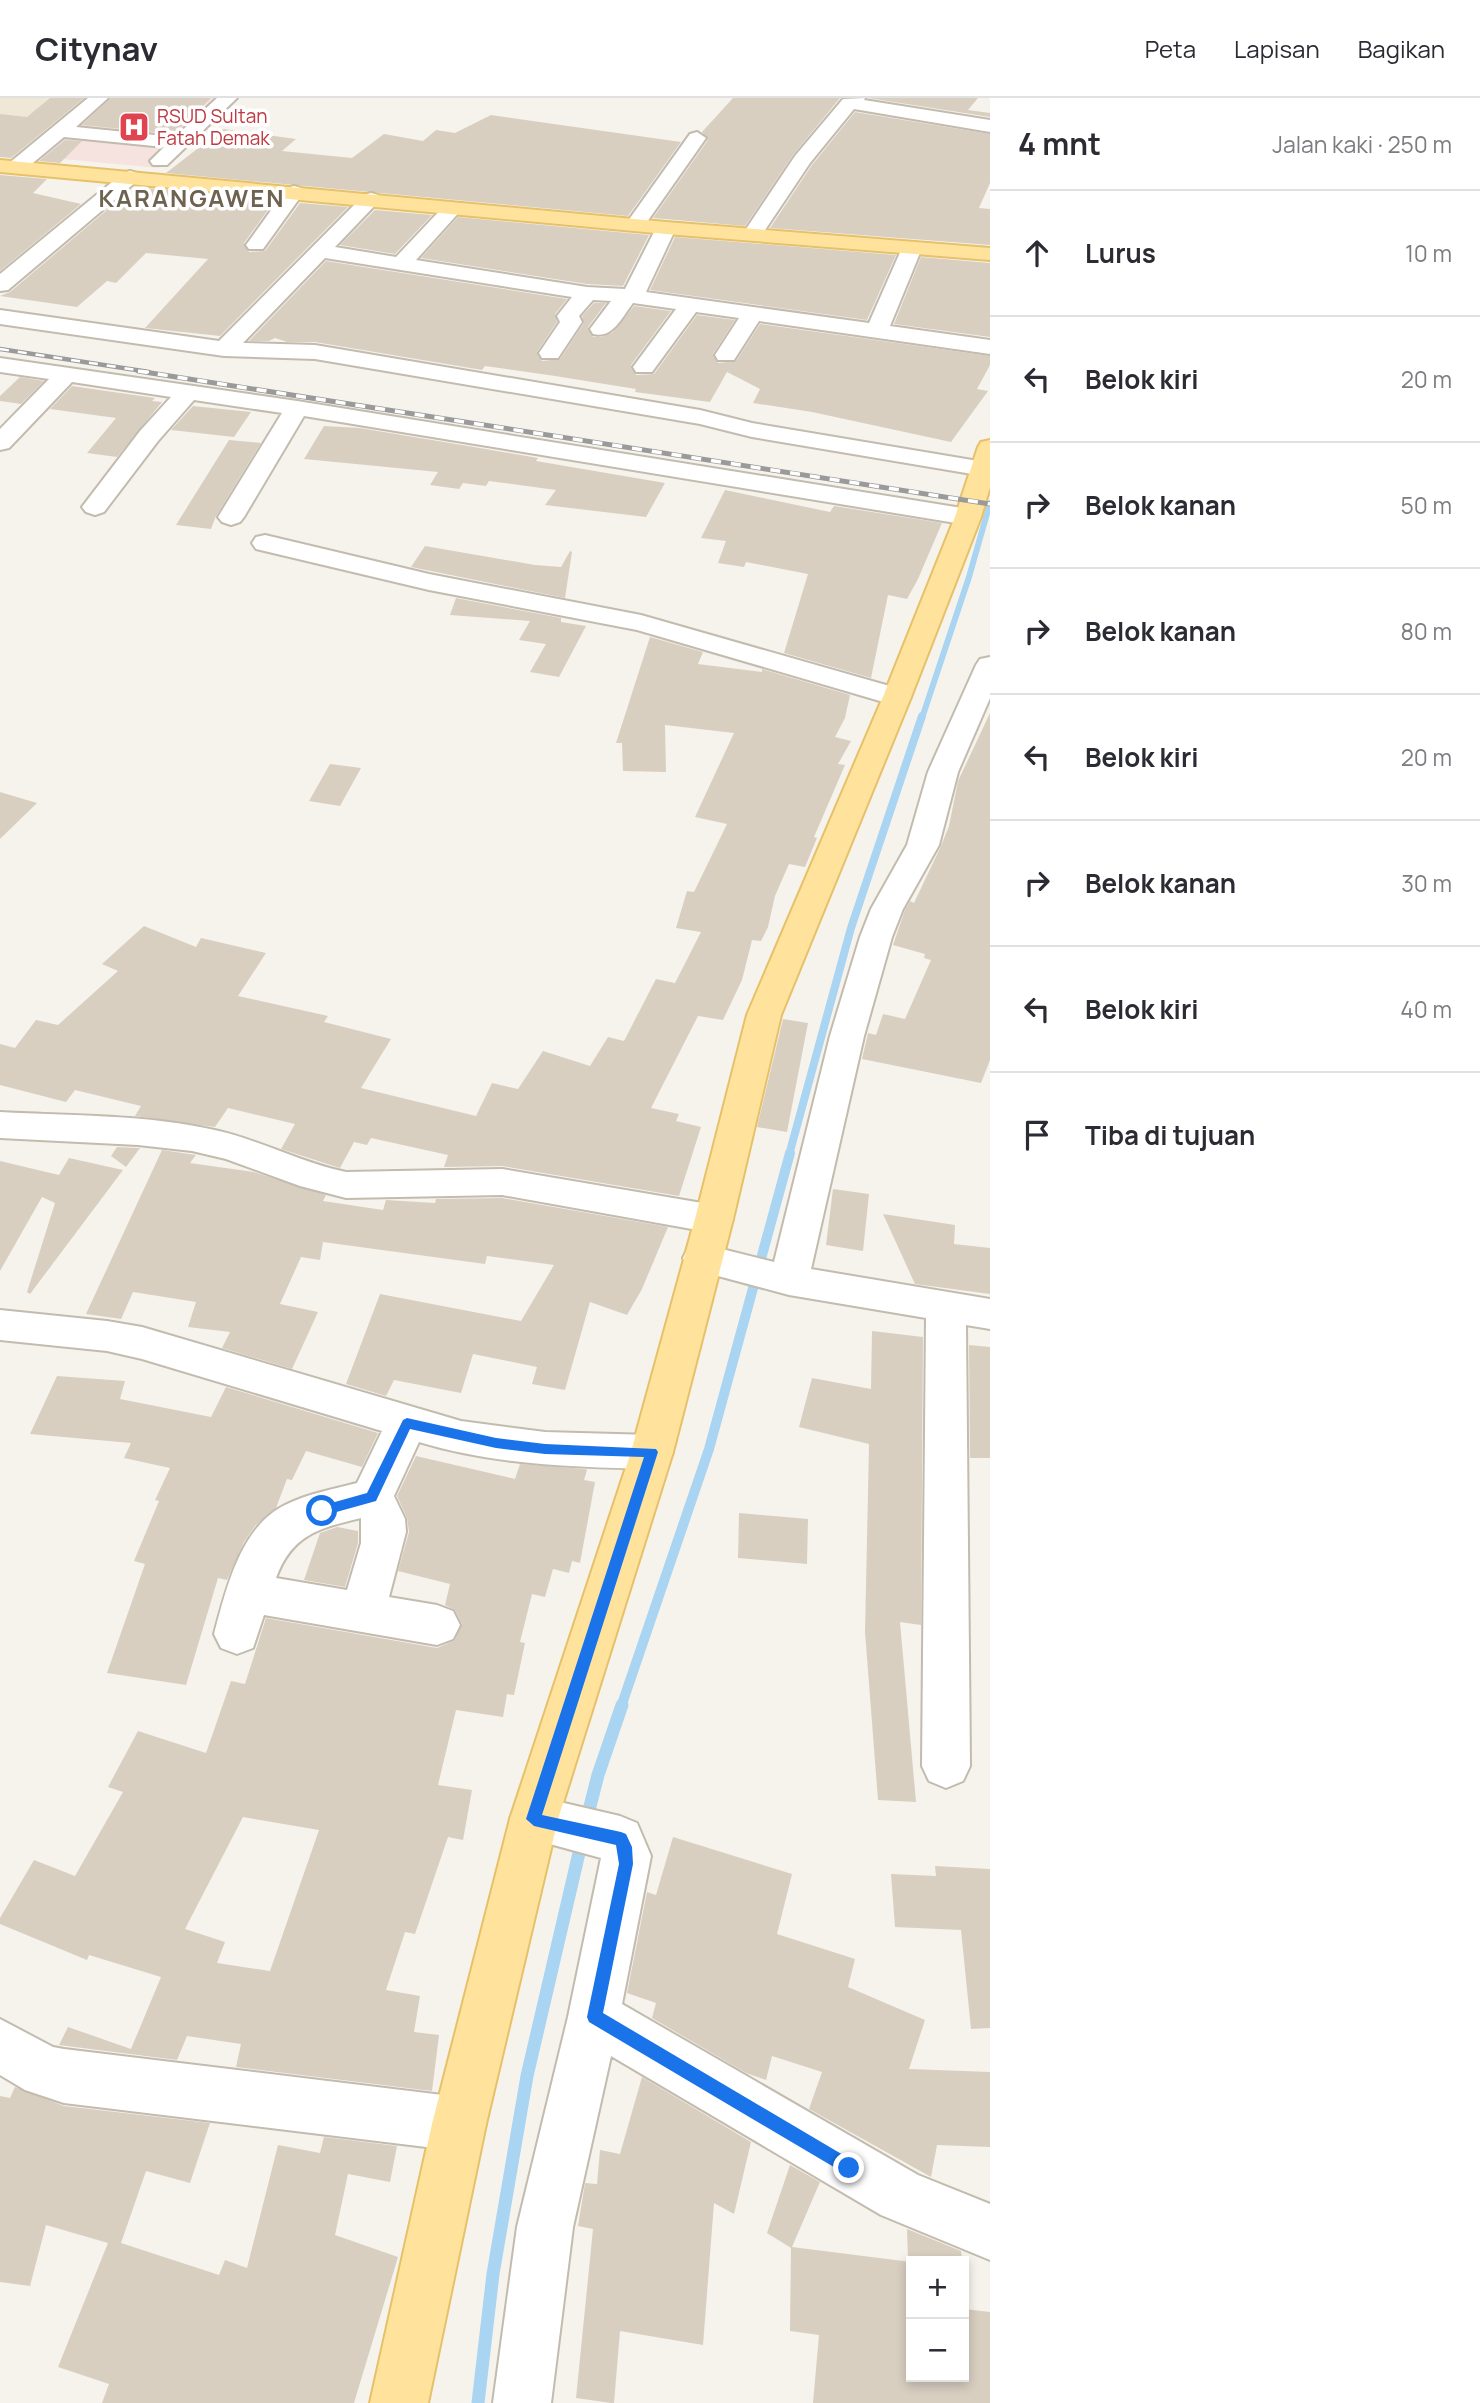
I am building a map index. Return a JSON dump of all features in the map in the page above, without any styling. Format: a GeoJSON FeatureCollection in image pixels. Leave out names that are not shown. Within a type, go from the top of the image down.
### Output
{"type":"FeatureCollection","features":[{"type":"Feature","properties":{"kind":"main road"},"geometry":{"type":"LineString","coordinates":[[7,167],[666,228],[990,254]]}},
{"type":"Feature","properties":{"kind":"main road"},"geometry":{"type":"LineString","coordinates":[[408,2400],[459,2124],[652,1452],[717,1262],[715,1219],[764,1015],[897,697],[978,515],[987,458]]}},
{"type":"Feature","properties":{"kind":"street"},"geometry":{"type":"LineString","coordinates":[[7,167],[60,131],[99,98]]}},
{"type":"Feature","properties":{"kind":"street"},"geometry":{"type":"LineString","coordinates":[[4,278],[136,178],[228,98]]}},
{"type":"Feature","properties":{"kind":"street"},"geometry":{"type":"LineString","coordinates":[[752,235],[802,160],[852,100],[990,126]]}},
{"type":"Feature","properties":{"kind":"street"},"geometry":{"type":"LineString","coordinates":[[60,131],[178,143]]}},
{"type":"Feature","properties":{"kind":"street"},"geometry":{"type":"LineString","coordinates":[[635,225],[697,138]]}},
{"type":"Feature","properties":{"kind":"street"},"geometry":{"type":"LineString","coordinates":[[256,245],[294,192]]}},
{"type":"Feature","properties":{"kind":"street"},"geometry":{"type":"LineString","coordinates":[[223,349],[371,199]]}},
{"type":"Feature","properties":{"kind":"street"},"geometry":{"type":"LineString","coordinates":[[402,263],[453,208]]}},
{"type":"Feature","properties":{"kind":"street"},"geometry":{"type":"LineString","coordinates":[[601,329],[630,296],[666,228]]}},
{"type":"Feature","properties":{"kind":"street"},"geometry":{"type":"LineString","coordinates":[[877,330],[912,248]]}},
{"type":"Feature","properties":{"kind":"street"},"geometry":{"type":"LineString","coordinates":[[319,251],[587,293],[691,304],[990,347]]}},
{"type":"Feature","properties":{"kind":"street"},"geometry":{"type":"LineString","coordinates":[[550,353],[571,322],[568,316],[587,293]]}},
{"type":"Feature","properties":{"kind":"street"},"geometry":{"type":"LineString","coordinates":[[644,367],[691,304]]}},
{"type":"Feature","properties":{"kind":"street"},"geometry":{"type":"LineString","coordinates":[[726,355],[753,314]]}},
{"type":"Feature","properties":{"kind":"street"},"geometry":{"type":"LineString","coordinates":[[0,317],[223,349],[304,351],[439,371],[701,417],[752,430],[987,458]]}},
{"type":"Feature","properties":{"kind":"street"},"geometry":{"type":"LineString","coordinates":[[0,365],[297,408],[978,515]]}},
{"type":"Feature","properties":{"kind":"street"},"geometry":{"type":"LineString","coordinates":[[0,443],[66,375]]}},
{"type":"Feature","properties":{"kind":"street"},"geometry":{"type":"LineString","coordinates":[[95,507],[149,436],[188,392]]}},
{"type":"Feature","properties":{"kind":"street"},"geometry":{"type":"LineString","coordinates":[[231,517],[297,408]]}},
{"type":"Feature","properties":{"kind":"street"},"geometry":{"type":"LineString","coordinates":[[265,543],[429,582],[641,622],[897,697]]}},
{"type":"Feature","properties":{"kind":"street"},"geometry":{"type":"LineString","coordinates":[[782,1278],[876,937],[887,909],[923,845],[943,772],[990,665]]}},
{"type":"Feature","properties":{"kind":"street"},"geometry":{"type":"LineString","coordinates":[[0,1125],[183,1137],[257,1155],[338,1184],[502,1182],[715,1219]]}},
{"type":"Feature","properties":{"kind":"street"},"geometry":{"type":"LineString","coordinates":[[717,1262],[782,1278],[990,1314]]}},
{"type":"Feature","properties":{"kind":"street"},"geometry":{"type":"LineString","coordinates":[[946,1306],[946,1766]]}},
{"type":"Feature","properties":{"kind":"street"},"geometry":{"type":"LineString","coordinates":[[0,1325],[107,1336],[142,1343],[461,1438],[521,1446],[652,1452]]}},
{"type":"Feature","properties":{"kind":"street"},"geometry":{"type":"LineString","coordinates":[[407,1423],[372,1497],[302,1517],[277,1533],[265,1550],[244,1614],[362,1613],[437,1625]]}},
{"type":"Feature","properties":{"kind":"street"},"geometry":{"type":"LineString","coordinates":[[362,1613],[384,1529],[384,1519],[372,1497]]}},
{"type":"Feature","properties":{"kind":"street"},"geometry":{"type":"LineString","coordinates":[[522,2403],[545,2227],[626,1864],[625,1847],[621,1839],[546,1822]]}},
{"type":"Feature","properties":{"kind":"street"},"geometry":{"type":"LineString","coordinates":[[594,2017],[900,2196],[990,2232]]}},
{"type":"Feature","properties":{"kind":"street"},"geometry":{"type":"LineString","coordinates":[[0,2045],[44,2071],[64,2076],[459,2124]]}},
{"type":"Feature","properties":{"kind":"shaded area"},"geometry":{"type":"Polygon","coordinates":[[[0,98],[89,98],[20,156],[0,154],[0,98]]]}},
{"type":"Feature","properties":{"kind":"shaded area","name":"RSUD Sultan Fatah Demak"},"geometry":{"type":"Polygon","coordinates":[[[99,98],[235,98],[159,168],[29,156],[99,98]]]}},
{"type":"Feature","properties":{"kind":"building"},"geometry":{"type":"Polygon","coordinates":[[[50,98],[84,98],[11,158],[0,157],[0,114],[27,117],[50,98]]]}},
{"type":"Feature","properties":{"kind":"building"},"geometry":{"type":"Polygon","coordinates":[[[111,98],[211,98],[174,134],[82,125],[111,98]]]}},
{"type":"Feature","properties":{"kind":"building"},"geometry":{"type":"Polygon","coordinates":[[[733,98],[840,98],[793,155],[745,226],[653,218],[708,140],[702,132],[733,98]]]}},
{"type":"Feature","properties":{"kind":"building"},"geometry":{"type":"Polygon","coordinates":[[[868,98],[978,98],[968,110],[990,113],[990,117],[868,98]]]}},
{"type":"Feature","properties":{"kind":"building"},"geometry":{"type":"Polygon","coordinates":[[[855,112],[990,134],[990,183],[979,208],[990,209],[990,245],[770,228],[812,165],[855,112]]]}},
{"type":"Feature","properties":{"kind":"building"},"geometry":{"type":"Polygon","coordinates":[[[491,115],[681,142],[628,216],[166,173],[223,129],[296,139],[282,151],[352,158],[384,134],[423,141],[436,130],[455,133],[491,115]]]}},
{"type":"Feature","properties":{"kind":"building"},"geometry":{"type":"Polygon","coordinates":[[[65,140],[82,141],[60,163],[39,161],[65,140]]]}},
{"type":"Feature","properties":{"kind":"building"},"geometry":{"type":"Polygon","coordinates":[[[0,175],[47,179],[33,193],[81,204],[0,271],[0,175]]]}},
{"type":"Feature","properties":{"kind":"building"},"geometry":{"type":"Polygon","coordinates":[[[146,188],[275,200],[244,243],[249,252],[265,251],[300,203],[348,207],[220,336],[145,328],[208,259],[146,253],[116,283],[107,281],[77,307],[0,296],[10,292],[121,198],[131,198],[146,188]]]}},
{"type":"Feature","properties":{"kind":"building"},"geometry":{"type":"Polygon","coordinates":[[[375,210],[432,215],[395,254],[340,245],[375,210]]]}},
{"type":"Feature","properties":{"kind":"building"},"geometry":{"type":"Polygon","coordinates":[[[458,217],[649,235],[623,286],[587,284],[421,258],[458,217]]]}},
{"type":"Feature","properties":{"kind":"building"},"geometry":{"type":"Polygon","coordinates":[[[675,237],[896,255],[867,320],[650,290],[675,237]]]}},
{"type":"Feature","properties":{"kind":"building"},"geometry":{"type":"Polygon","coordinates":[[[921,257],[990,263],[990,337],[894,324],[921,257]]]}},
{"type":"Feature","properties":{"kind":"building"},"geometry":{"type":"Polygon","coordinates":[[[326,261],[567,299],[555,314],[557,322],[537,352],[542,361],[560,359],[584,323],[582,316],[594,303],[606,303],[588,327],[593,337],[613,332],[634,306],[671,311],[631,365],[636,375],[654,374],[697,315],[735,320],[713,354],[718,363],[736,361],[760,324],[990,356],[990,365],[977,389],[988,391],[951,442],[812,412],[753,403],[760,389],[727,372],[710,402],[485,366],[482,370],[315,342],[287,342],[275,338],[269,341],[249,341],[326,261]]]}},
{"type":"Feature","properties":{"kind":"building"},"geometry":{"type":"Polygon","coordinates":[[[20,377],[44,381],[21,404],[0,401],[0,396],[20,377]]]}},
{"type":"Feature","properties":{"kind":"building"},"geometry":{"type":"Polygon","coordinates":[[[72,386],[155,398],[152,401],[162,402],[117,457],[87,453],[116,418],[50,409],[72,386]]]}},
{"type":"Feature","properties":{"kind":"building"},"geometry":{"type":"Polygon","coordinates":[[[193,406],[251,412],[234,437],[171,430],[193,406]]]}},
{"type":"Feature","properties":{"kind":"building"},"geometry":{"type":"Polygon","coordinates":[[[324,426],[360,428],[474,447],[538,458],[536,461],[665,483],[646,517],[545,505],[556,490],[489,481],[486,486],[463,483],[459,489],[430,485],[438,472],[304,459],[324,426]]]}},
{"type":"Feature","properties":{"kind":"building"},"geometry":{"type":"Polygon","coordinates":[[[229,440],[261,443],[216,516],[211,529],[176,525],[229,440]]]}},
{"type":"Feature","properties":{"kind":"building"},"geometry":{"type":"Polygon","coordinates":[[[725,490],[830,512],[834,506],[942,523],[907,599],[888,595],[871,678],[784,653],[808,574],[746,562],[744,567],[718,563],[726,541],[701,538],[725,490]]]}},
{"type":"Feature","properties":{"kind":"building"},"geometry":{"type":"Polygon","coordinates":[[[425,546],[561,567],[570,551],[565,598],[411,567],[425,546]]]}},
{"type":"Feature","properties":{"kind":"building"},"geometry":{"type":"Polygon","coordinates":[[[456,598],[561,618],[561,622],[586,626],[559,677],[530,672],[546,644],[519,640],[530,621],[450,615],[456,598]]]}},
{"type":"Feature","properties":{"kind":"building"},"geometry":{"type":"Polygon","coordinates":[[[650,637],[703,652],[698,664],[762,672],[762,669],[850,695],[845,718],[835,737],[851,741],[838,764],[845,765],[814,837],[817,838],[805,867],[789,864],[775,896],[768,927],[761,941],[752,940],[742,980],[723,1020],[698,1016],[651,1108],[679,1114],[676,1121],[701,1127],[679,1196],[502,1166],[444,1167],[448,1155],[371,1138],[367,1145],[354,1142],[340,1168],[281,1149],[295,1124],[228,1108],[215,1127],[135,1116],[141,1106],[75,1090],[66,1102],[0,1085],[0,1044],[15,1048],[36,1020],[58,1025],[118,971],[102,964],[144,926],[196,947],[201,938],[266,953],[238,996],[328,1016],[324,1022],[391,1039],[361,1088],[476,1116],[492,1083],[518,1089],[543,1051],[590,1066],[608,1037],[624,1041],[656,979],[675,983],[701,932],[676,928],[687,891],[694,892],[727,824],[695,817],[734,733],[665,725],[666,772],[623,771],[622,743],[616,743],[650,637]]]}},
{"type":"Feature","properties":{"kind":"building"},"geometry":{"type":"Polygon","coordinates":[[[990,713],[990,1060],[981,1083],[862,1059],[868,1033],[876,1035],[883,1014],[905,1019],[931,960],[924,958],[925,954],[893,945],[905,910],[910,901],[914,903],[941,846],[949,826],[958,781],[990,713]]]}},
{"type":"Feature","properties":{"kind":"building"},"geometry":{"type":"Polygon","coordinates":[[[330,764],[361,768],[340,806],[309,801],[330,764]]]}},
{"type":"Feature","properties":{"kind":"building"},"geometry":{"type":"Polygon","coordinates":[[[0,792],[37,803],[0,839],[0,792]]]}},
{"type":"Feature","properties":{"kind":"building"},"geometry":{"type":"Polygon","coordinates":[[[783,1019],[808,1023],[787,1132],[757,1127],[783,1019]]]}},
{"type":"Feature","properties":{"kind":"building"},"geometry":{"type":"Polygon","coordinates":[[[117,1147],[140,1148],[126,1167],[111,1156],[117,1147]]]}},
{"type":"Feature","properties":{"kind":"building"},"geometry":{"type":"Polygon","coordinates":[[[162,1150],[196,1155],[190,1163],[254,1172],[326,1195],[323,1201],[383,1210],[386,1200],[435,1203],[436,1199],[502,1198],[668,1227],[642,1289],[627,1315],[590,1302],[565,1390],[532,1384],[537,1367],[473,1354],[461,1393],[394,1380],[386,1396],[346,1384],[380,1294],[521,1321],[554,1265],[487,1256],[485,1264],[323,1242],[320,1260],[301,1257],[280,1304],[318,1312],[292,1369],[222,1348],[230,1332],[188,1327],[196,1302],[133,1292],[121,1319],[86,1314],[162,1150]]]}},
{"type":"Feature","properties":{"kind":"building"},"geometry":{"type":"Polygon","coordinates":[[[69,1158],[123,1170],[30,1294],[27,1292],[55,1203],[42,1197],[0,1271],[0,1161],[59,1175],[69,1158]]]}},
{"type":"Feature","properties":{"kind":"building"},"geometry":{"type":"Polygon","coordinates":[[[833,1189],[869,1194],[863,1251],[826,1245],[833,1189]]]}},
{"type":"Feature","properties":{"kind":"building"},"geometry":{"type":"Polygon","coordinates":[[[883,1214],[955,1225],[954,1244],[990,1248],[990,1294],[915,1284],[883,1214]]]}},
{"type":"Feature","properties":{"kind":"building"},"geometry":{"type":"Polygon","coordinates":[[[872,1331],[923,1337],[921,1625],[900,1622],[916,1802],[878,1800],[865,1632],[869,1444],[799,1427],[812,1378],[871,1389],[872,1331]]]}},
{"type":"Feature","properties":{"kind":"building"},"geometry":{"type":"Polygon","coordinates":[[[969,1345],[990,1347],[990,1458],[970,1458],[969,1345]]]}},
{"type":"Feature","properties":{"kind":"building"},"geometry":{"type":"Polygon","coordinates":[[[57,1376],[125,1381],[120,1399],[211,1417],[226,1387],[378,1433],[362,1467],[306,1451],[292,1480],[287,1479],[276,1508],[255,1526],[244,1542],[227,1580],[218,1578],[186,1685],[107,1673],[145,1564],[134,1561],[159,1501],[155,1500],[170,1468],[124,1458],[131,1443],[30,1434],[57,1376]]]}},
{"type":"Feature","properties":{"kind":"building"},"geometry":{"type":"Polygon","coordinates":[[[416,1456],[515,1479],[520,1464],[585,1469],[584,1480],[595,1482],[580,1563],[572,1561],[569,1573],[553,1569],[545,1597],[532,1594],[520,1642],[525,1643],[514,1695],[507,1694],[503,1717],[456,1710],[438,1785],[472,1790],[463,1840],[448,1837],[415,1934],[405,1932],[386,1990],[420,1996],[414,2032],[439,2035],[432,2091],[236,2067],[241,2044],[187,2036],[177,2060],[59,2045],[68,2027],[131,2049],[161,1977],[89,1955],[87,1960],[0,1924],[0,1918],[34,1860],[75,1876],[123,1792],[108,1787],[138,1731],[206,1753],[231,1681],[245,1684],[266,1618],[437,1648],[455,1640],[462,1624],[455,1610],[445,1605],[450,1584],[398,1571],[409,1532],[407,1518],[397,1496],[416,1456]],[[243,1817],[185,1929],[225,1942],[217,1963],[270,1971],[319,1830],[243,1817]]]}},
{"type":"Feature","properties":{"kind":"building"},"geometry":{"type":"Polygon","coordinates":[[[739,1513],[808,1519],[807,1564],[738,1558],[739,1513]]]}},
{"type":"Feature","properties":{"kind":"building"},"geometry":{"type":"Polygon","coordinates":[[[337,1527],[358,1531],[358,1543],[345,1587],[304,1580],[320,1533],[337,1527]]]}},
{"type":"Feature","properties":{"kind":"building"},"geometry":{"type":"Polygon","coordinates":[[[673,1837],[792,1874],[777,1934],[855,1959],[848,1987],[925,2020],[909,2069],[990,2072],[990,2147],[937,2145],[931,2177],[809,2109],[822,2072],[772,2056],[766,2080],[746,2073],[652,2018],[656,2003],[627,1993],[647,1892],[656,1895],[673,1837]]]}},
{"type":"Feature","properties":{"kind":"building"},"geometry":{"type":"Polygon","coordinates":[[[935,1866],[990,1869],[990,2028],[971,2029],[961,1930],[895,1927],[891,1874],[936,1876],[935,1866]]]}},
{"type":"Feature","properties":{"kind":"building"},"geometry":{"type":"Polygon","coordinates":[[[642,2077],[751,2142],[734,2214],[714,2203],[703,2345],[620,2331],[614,2403],[576,2398],[593,2229],[578,2226],[585,2183],[597,2184],[600,2150],[620,2154],[642,2077]]]}},
{"type":"Feature","properties":{"kind":"building"},"geometry":{"type":"Polygon","coordinates":[[[15,2087],[64,2106],[210,2123],[190,2183],[146,2171],[121,2243],[219,2275],[225,2260],[247,2268],[278,2145],[320,2153],[324,2137],[397,2146],[390,2182],[348,2174],[335,2235],[398,2257],[354,2403],[102,2403],[109,2384],[58,2367],[108,2243],[46,2225],[30,2286],[0,2282],[0,2096],[10,2098],[15,2087]]]}},
{"type":"Feature","properties":{"kind":"building"},"geometry":{"type":"Polygon","coordinates":[[[790,2165],[820,2182],[792,2247],[906,2261],[906,2382],[969,2382],[969,2310],[990,2312],[990,2403],[813,2403],[819,2335],[790,2331],[791,2248],[767,2233],[790,2165]]]}},
{"type":"Feature","properties":{"kind":"building"},"geometry":{"type":"Polygon","coordinates":[[[907,2229],[961,2251],[962,2256],[908,2256],[907,2229]]]}},
{"type":"Feature","properties":{"kind":"waterway"},"geometry":{"type":"LineString","coordinates":[[922,718],[969,577],[990,503]]}},
{"type":"Feature","properties":{"kind":"waterway"},"geometry":{"type":"LineString","coordinates":[[789,1155],[851,928],[922,716]]}},
{"type":"Feature","properties":{"kind":"waterway"},"geometry":{"type":"LineString","coordinates":[[621,1707],[709,1449],[790,1153]]}},
{"type":"Feature","properties":{"kind":"waterway"},"geometry":{"type":"LineString","coordinates":[[586,1822],[598,1775],[622,1705]]}},
{"type":"Feature","properties":{"kind":"waterway"},"geometry":{"type":"LineString","coordinates":[[478,2403],[493,2274],[527,2076],[582,1840]]}},
{"type":"Feature","properties":{"kind":"railway"},"geometry":{"type":"LineString","coordinates":[[0,349],[149,372]]}},
{"type":"Feature","properties":{"kind":"railway"},"geometry":{"type":"LineString","coordinates":[[138,371],[990,504]]}},
{"type":"Feature","properties":{"kind":"place","name":"RSUD Sultan Fatah Demak"},"geometry":{"type":"Point","coordinates":[134,127]}},
{"type":"Feature","properties":{"kind":"district","name":"KARANGAWEN"},"geometry":{"type":"Point","coordinates":[192,199]}},
{"type":"Feature","properties":{"kind":"route"},"geometry":{"type":"LineString","coordinates":[[322,1511],[372,1497],[407,1423],[461,1438],[545,1449],[652,1452],[534,1819],[621,1839],[625,1847],[626,1864],[594,2017],[849,2168]]}}]}
